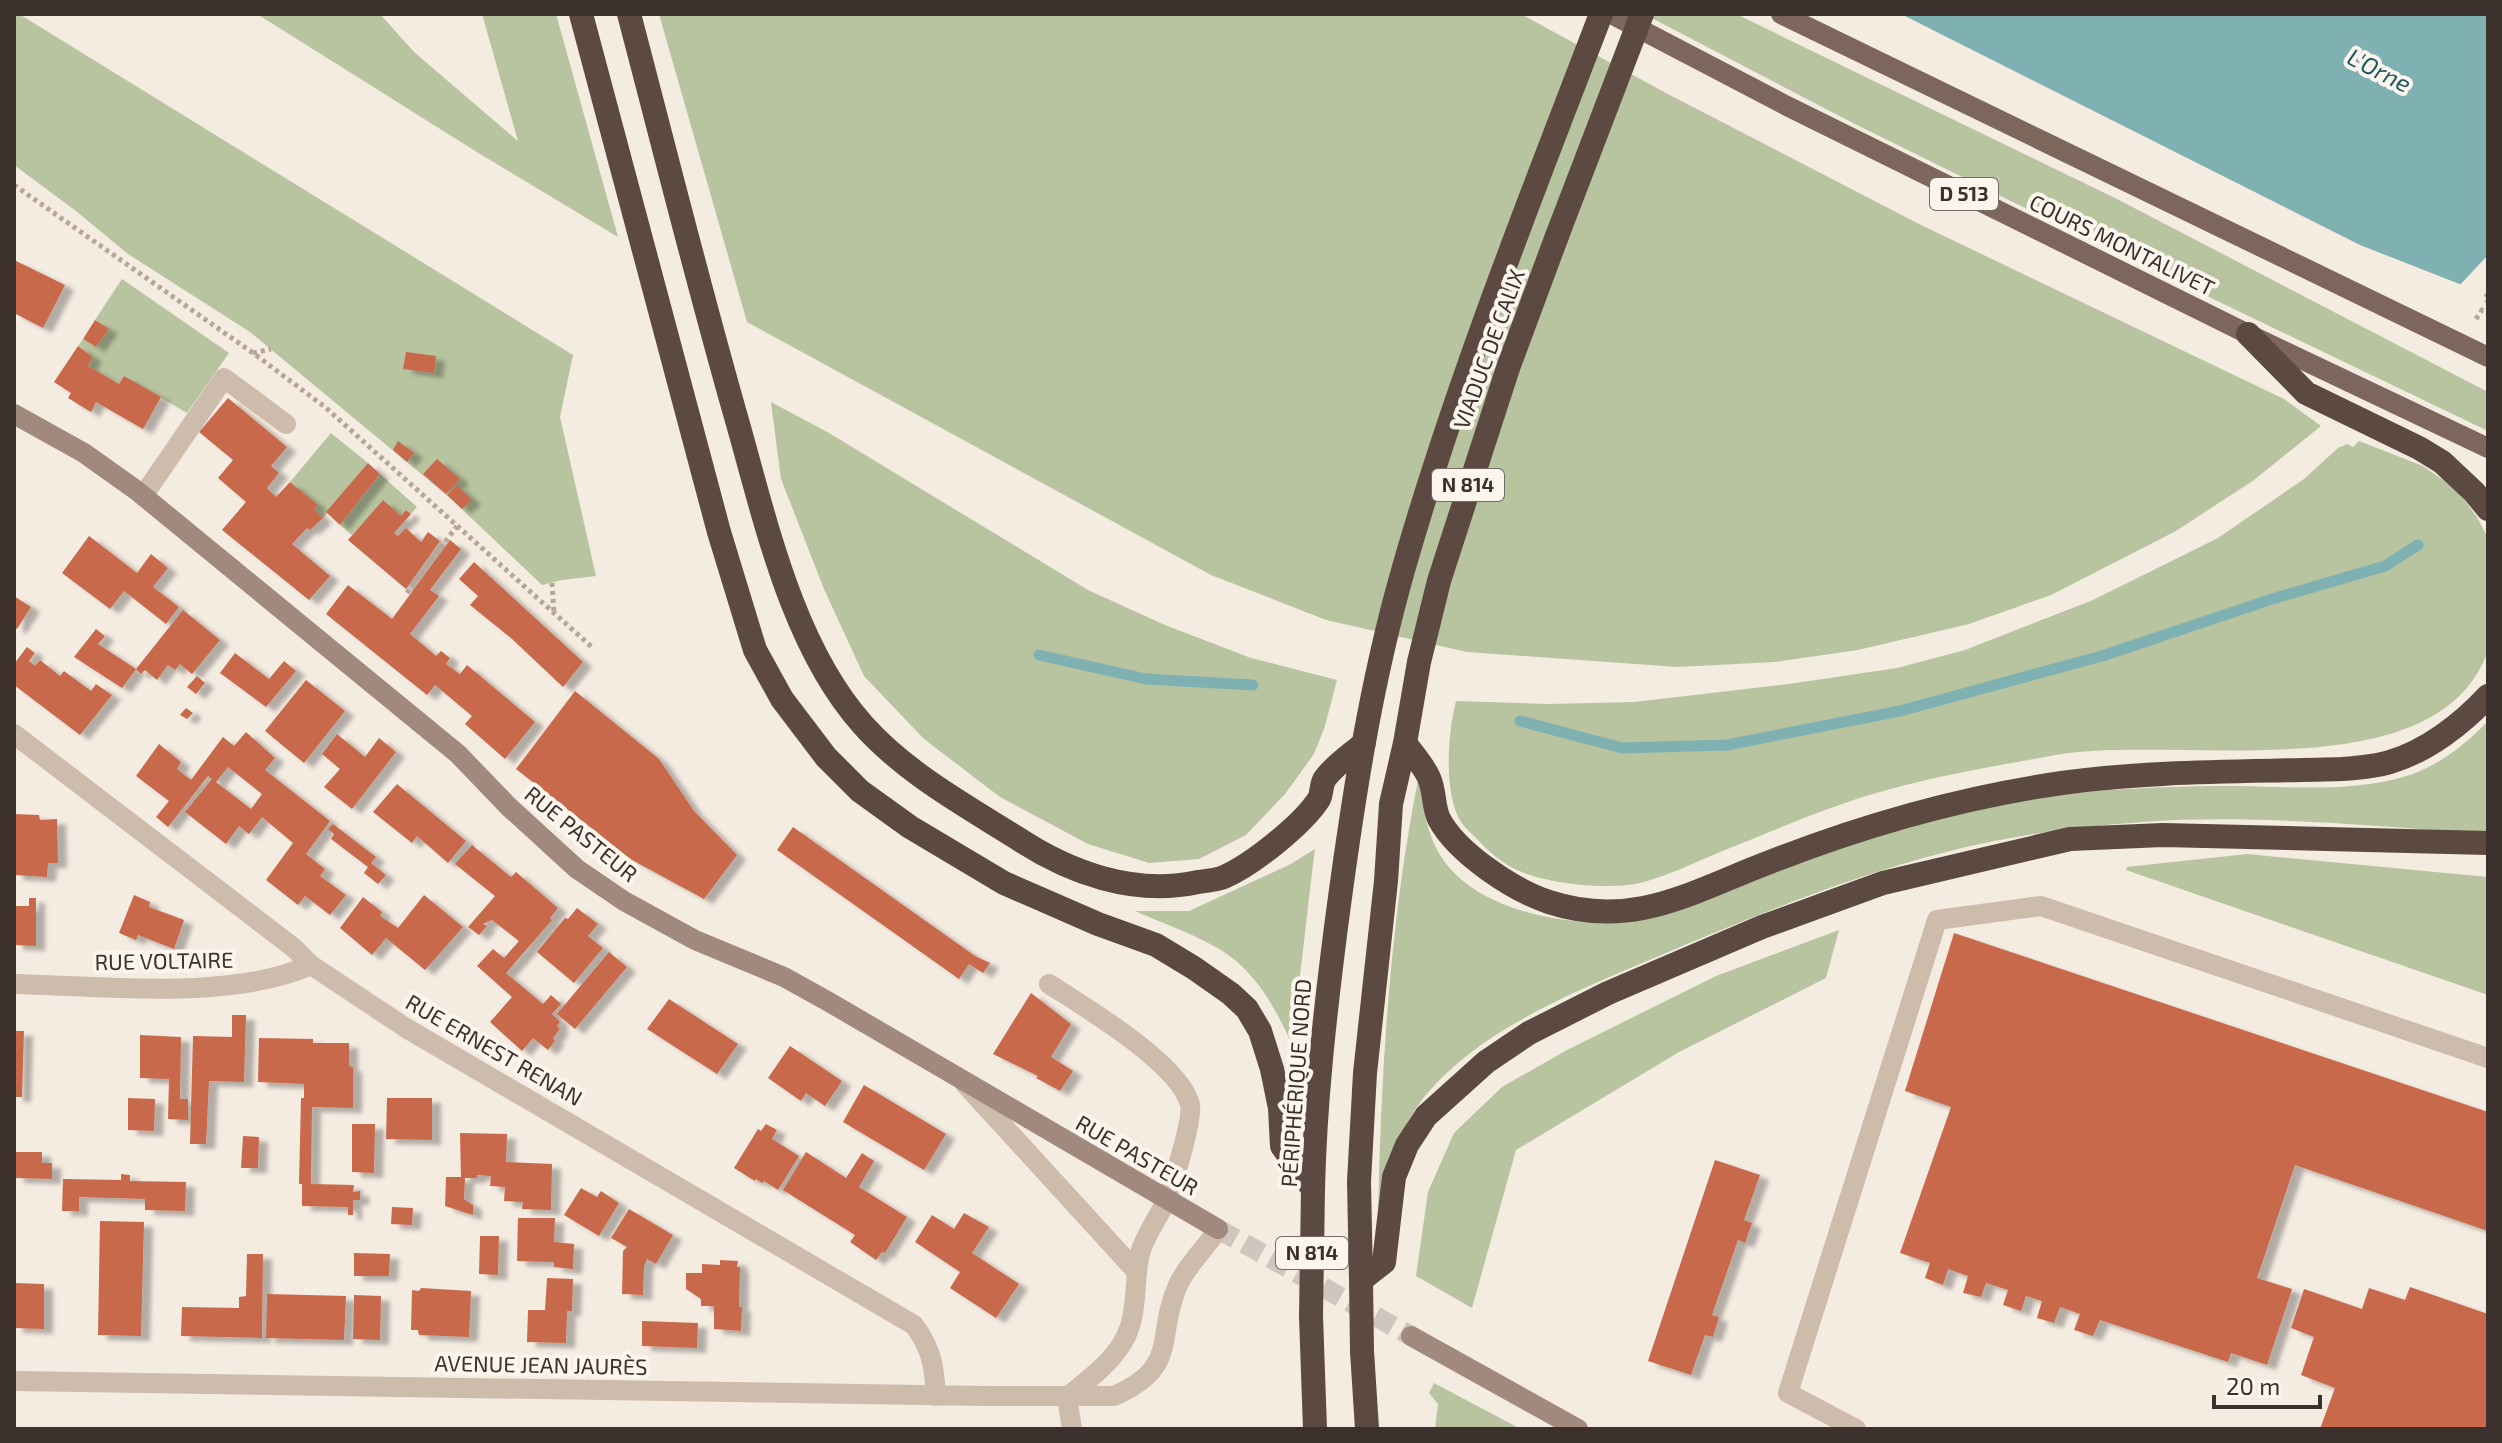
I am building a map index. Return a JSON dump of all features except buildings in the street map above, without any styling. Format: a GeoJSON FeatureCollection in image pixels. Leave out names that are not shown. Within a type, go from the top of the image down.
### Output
{"type":"FeatureCollection","features":[{"type":"Feature","properties":{"kind":"highway"},"geometry":{"type":"LineString","coordinates":[[581,14],[719,532],[755,650],[782,699],[826,757],[860,791],[910,827],[1004,883],[1098,924],[1156,945],[1231,994],[1247,1009],[1260,1031],[1280,1108],[1282,1146],[1313,1189]]}},
{"type":"Feature","properties":{"kind":"highway"},"geometry":{"type":"LineString","coordinates":[[629,14],[721,366],[772,541],[803,630],[829,681],[862,724],[892,755],[1030,847],[1089,874],[1138,886],[1176,887],[1224,877],[1276,844],[1302,820],[1321,796],[1323,782],[1364,743]]}},
{"type":"Feature","properties":{"kind":"highway","name":"VIADUC DE CALIX"},"geometry":{"type":"LineString","coordinates":[[1364,743],[1389,623],[1434,469],[1522,221],[1601,14]]}},
{"type":"Feature","properties":{"kind":"highway","name":"VIADUC DE CALIX"},"geometry":{"type":"LineString","coordinates":[[1361,1280],[1359,1181],[1365,1073],[1386,881],[1391,804],[1425,635],[1469,484],[1508,368],[1642,14]]}},
{"type":"Feature","properties":{"kind":"highway"},"geometry":{"type":"LineString","coordinates":[[2248,334],[2306,393],[2442,462],[2488,509]]}},
{"type":"Feature","properties":{"kind":"highway"},"geometry":{"type":"LineString","coordinates":[[2424,747],[2448,728],[2488,683]]}},
{"type":"Feature","properties":{"kind":"highway"},"geometry":{"type":"LineString","coordinates":[[1405,743],[1429,778],[1439,819],[1461,846],[1497,876],[1547,901],[1598,913],[1624,912],[1671,901],[1863,829],[1913,814],[2022,790],[2122,777],[2368,767],[2391,762],[2424,747],[2465,719],[2488,696]]}},
{"type":"Feature","properties":{"kind":"highway","name":"PÉRIPHÉRIQUE NORD"},"geometry":{"type":"LineString","coordinates":[[1315,1429],[1311,1316],[1314,1151],[1324,1029],[1364,743]]}},
{"type":"Feature","properties":{"kind":"highway"},"geometry":{"type":"LineString","coordinates":[[1361,1280],[1384,1262],[1394,1177],[1407,1145],[1426,1116],[1486,1062],[1529,1033],[1608,993],[1762,927],[1883,883],[2070,839],[2163,835],[2488,843]]}},
{"type":"Feature","properties":{"kind":"highway","name":"N 814"},"geometry":{"type":"LineString","coordinates":[[1361,1280],[1367,1429]]}},
{"type":"Feature","properties":{"kind":"main road","name":"COURS MONTALIVET"},"geometry":{"type":"LineString","coordinates":[[1611,14],[1787,106],[2248,334],[2488,448]]}},
{"type":"Feature","properties":{"kind":"main road"},"geometry":{"type":"LineString","coordinates":[[1781,14],[2488,357]]}},
{"type":"Feature","properties":{"kind":"main road","name":"RUE PASTEUR"},"geometry":{"type":"LineString","coordinates":[[14,414],[84,453],[143,496],[458,754],[519,817],[577,869],[624,901],[695,940],[784,977],[1218,1229]]}},
{"type":"Feature","properties":{"kind":"main road"},"geometry":{"type":"LineString","coordinates":[[1411,1336],[1578,1429]]}},
{"type":"Feature","properties":{"kind":"street"},"geometry":{"type":"LineString","coordinates":[[143,496],[224,378],[286,424]]}},
{"type":"Feature","properties":{"kind":"street","name":"RUE ERNEST RENAN"},"geometry":{"type":"LineString","coordinates":[[14,734],[294,948],[311,965],[406,1028],[914,1325],[933,1358],[936,1396]]}},
{"type":"Feature","properties":{"kind":"street"},"geometry":{"type":"LineString","coordinates":[[1856,1429],[1788,1393],[1937,920],[2041,906],[2488,1058]]}},
{"type":"Feature","properties":{"kind":"street","name":"RUE VOLTAIRE"},"geometry":{"type":"LineString","coordinates":[[14,984],[172,988],[256,983],[289,975],[311,965]]}},
{"type":"Feature","properties":{"kind":"street"},"geometry":{"type":"LineString","coordinates":[[1049,984],[1118,1029],[1157,1061],[1179,1084],[1190,1104],[1189,1120],[1167,1201],[1142,1245],[1136,1271],[1134,1313],[1124,1340],[1105,1367],[1067,1397],[1072,1429]]}},
{"type":"Feature","properties":{"kind":"street"},"geometry":{"type":"LineString","coordinates":[[963,1081],[1136,1271]]}},
{"type":"Feature","properties":{"kind":"street","name":"AVENUE JEAN JAURÈS"},"geometry":{"type":"LineString","coordinates":[[14,1381],[936,1396],[1114,1396],[1145,1378],[1156,1364],[1164,1349],[1172,1301],[1180,1281],[1218,1229]]}},
{"type":"Feature","properties":{"kind":"path"},"geometry":{"type":"LineString","coordinates":[[2475,319],[2482,310],[2488,313]]}},
{"type":"Feature","properties":{"kind":"path"},"geometry":{"type":"LineString","coordinates":[[253,353],[271,349]]}},
{"type":"Feature","properties":{"kind":"path"},"geometry":{"type":"LineString","coordinates":[[407,593],[457,526]]}},
{"type":"Feature","properties":{"kind":"path"},"geometry":{"type":"LineString","coordinates":[[552,583],[554,614]]}},
{"type":"Feature","properties":{"kind":"green space"},"geometry":{"type":"Polygon","coordinates":[[[14,14],[19,14],[573,355],[560,417],[596,576],[542,585],[449,497],[250,332],[128,254],[14,165],[14,14]]]}},
{"type":"Feature","properties":{"kind":"green space"},"geometry":{"type":"Polygon","coordinates":[[[257,14],[380,14],[414,52],[518,141],[482,14],[556,14],[618,237],[480,154],[257,14]]]}},
{"type":"Feature","properties":{"kind":"green space"},"geometry":{"type":"Polygon","coordinates":[[[659,14],[1521,14],[1919,224],[2284,399],[2321,426],[2254,480],[2176,531],[2051,595],[1969,624],[1858,650],[1775,662],[1677,667],[1467,652],[1326,620],[1211,575],[747,322],[659,14]]]}},
{"type":"Feature","properties":{"kind":"green space"},"geometry":{"type":"Polygon","coordinates":[[[1644,14],[1736,14],[2117,199],[2488,392],[2488,431],[2053,222],[1851,122],[1644,14]]]}},
{"type":"Feature","properties":{"kind":"green space"},"geometry":{"type":"Polygon","coordinates":[[[122,279],[229,353],[187,413],[124,376],[119,384],[88,366],[93,357],[78,346],[83,339],[96,347],[108,329],[95,320],[122,279]]]}},
{"type":"Feature","properties":{"kind":"green space"},"geometry":{"type":"Polygon","coordinates":[[[771,402],[829,433],[1088,590],[1165,625],[1251,658],[1337,680],[1314,754],[1285,794],[1246,835],[1199,859],[1149,863],[1088,844],[1000,797],[924,739],[864,676],[824,589],[781,479],[771,402]]]}},
{"type":"Feature","properties":{"kind":"green space"},"geometry":{"type":"Polygon","coordinates":[[[331,433],[368,463],[323,518],[314,509],[317,505],[290,482],[331,433]]]}},
{"type":"Feature","properties":{"kind":"green space"},"geometry":{"type":"Polygon","coordinates":[[[2359,441],[2423,466],[2456,489],[2488,538],[2488,651],[2459,696],[2414,725],[2358,742],[2294,749],[2101,751],[2050,756],[1948,775],[1846,802],[1665,875],[1631,885],[1580,885],[1517,870],[1486,848],[1463,824],[1455,810],[1449,762],[1456,701],[1548,704],[1634,702],[1897,668],[1965,650],[2093,600],[2218,538],[2304,479],[2338,448],[2347,444],[2353,447],[2359,441]]]}},
{"type":"Feature","properties":{"kind":"green space"},"geometry":{"type":"Polygon","coordinates":[[[380,474],[417,507],[411,514],[406,510],[401,516],[383,501],[352,535],[340,525],[380,474]]]}},
{"type":"Feature","properties":{"kind":"green space"},"geometry":{"type":"Polygon","coordinates":[[[2488,721],[2488,834],[2227,819],[2127,823],[2022,836],[1974,845],[1880,871],[1742,922],[1590,986],[1495,1036],[1441,1079],[1419,1104],[1404,1130],[1378,1216],[1382,1105],[1394,939],[1419,775],[1428,828],[1442,858],[1459,877],[1480,893],[1532,913],[1560,919],[1615,922],[1640,920],[1879,835],[1978,809],[2133,788],[2322,788],[2383,782],[2415,773],[2438,762],[2488,721]]]}},
{"type":"Feature","properties":{"kind":"green space"},"geometry":{"type":"Polygon","coordinates":[[[1315,849],[1292,1044],[1267,997],[1251,975],[1231,957],[1210,944],[1135,911],[1189,911],[1289,865],[1315,849]]]}},
{"type":"Feature","properties":{"kind":"green space"},"geometry":{"type":"Polygon","coordinates":[[[2247,854],[2488,877],[2488,995],[2126,870],[2127,867],[2247,854]]]}},
{"type":"Feature","properties":{"kind":"green space"},"geometry":{"type":"Polygon","coordinates":[[[1839,930],[1826,978],[1679,1052],[1516,1150],[1472,1308],[1416,1276],[1428,1192],[1454,1133],[1502,1087],[1567,1050],[1716,976],[1839,930]]]}},
{"type":"Feature","properties":{"kind":"green space"},"geometry":{"type":"Polygon","coordinates":[[[1434,1383],[1521,1429],[1435,1429],[1438,1404],[1429,1393],[1434,1383]]]}},
{"type":"Feature","properties":{"kind":"water","name":"L'Orne"},"geometry":{"type":"Polygon","coordinates":[[[1901,14],[2488,14],[2488,297],[2360,245],[1901,14]]]}},
{"type":"Feature","properties":{"kind":"pier"},"geometry":{"type":"Polygon","coordinates":[[[2488,255],[2488,295],[2484,300],[2458,287],[2488,255]]]}},
{"type":"Feature","properties":{"kind":"waterway"},"geometry":{"type":"LineString","coordinates":[[1520,721],[1622,748],[1727,745],[1900,711],[2102,656],[2272,599],[2385,566],[2418,545]]}},
{"type":"Feature","properties":{"kind":"waterway"},"geometry":{"type":"LineString","coordinates":[[1039,655],[1146,679],[1253,685]]}},
{"type":"Feature","properties":{"kind":"tunnel"},"geometry":{"type":"LineString","coordinates":[[1218,1229],[1411,1336]]}}]}
